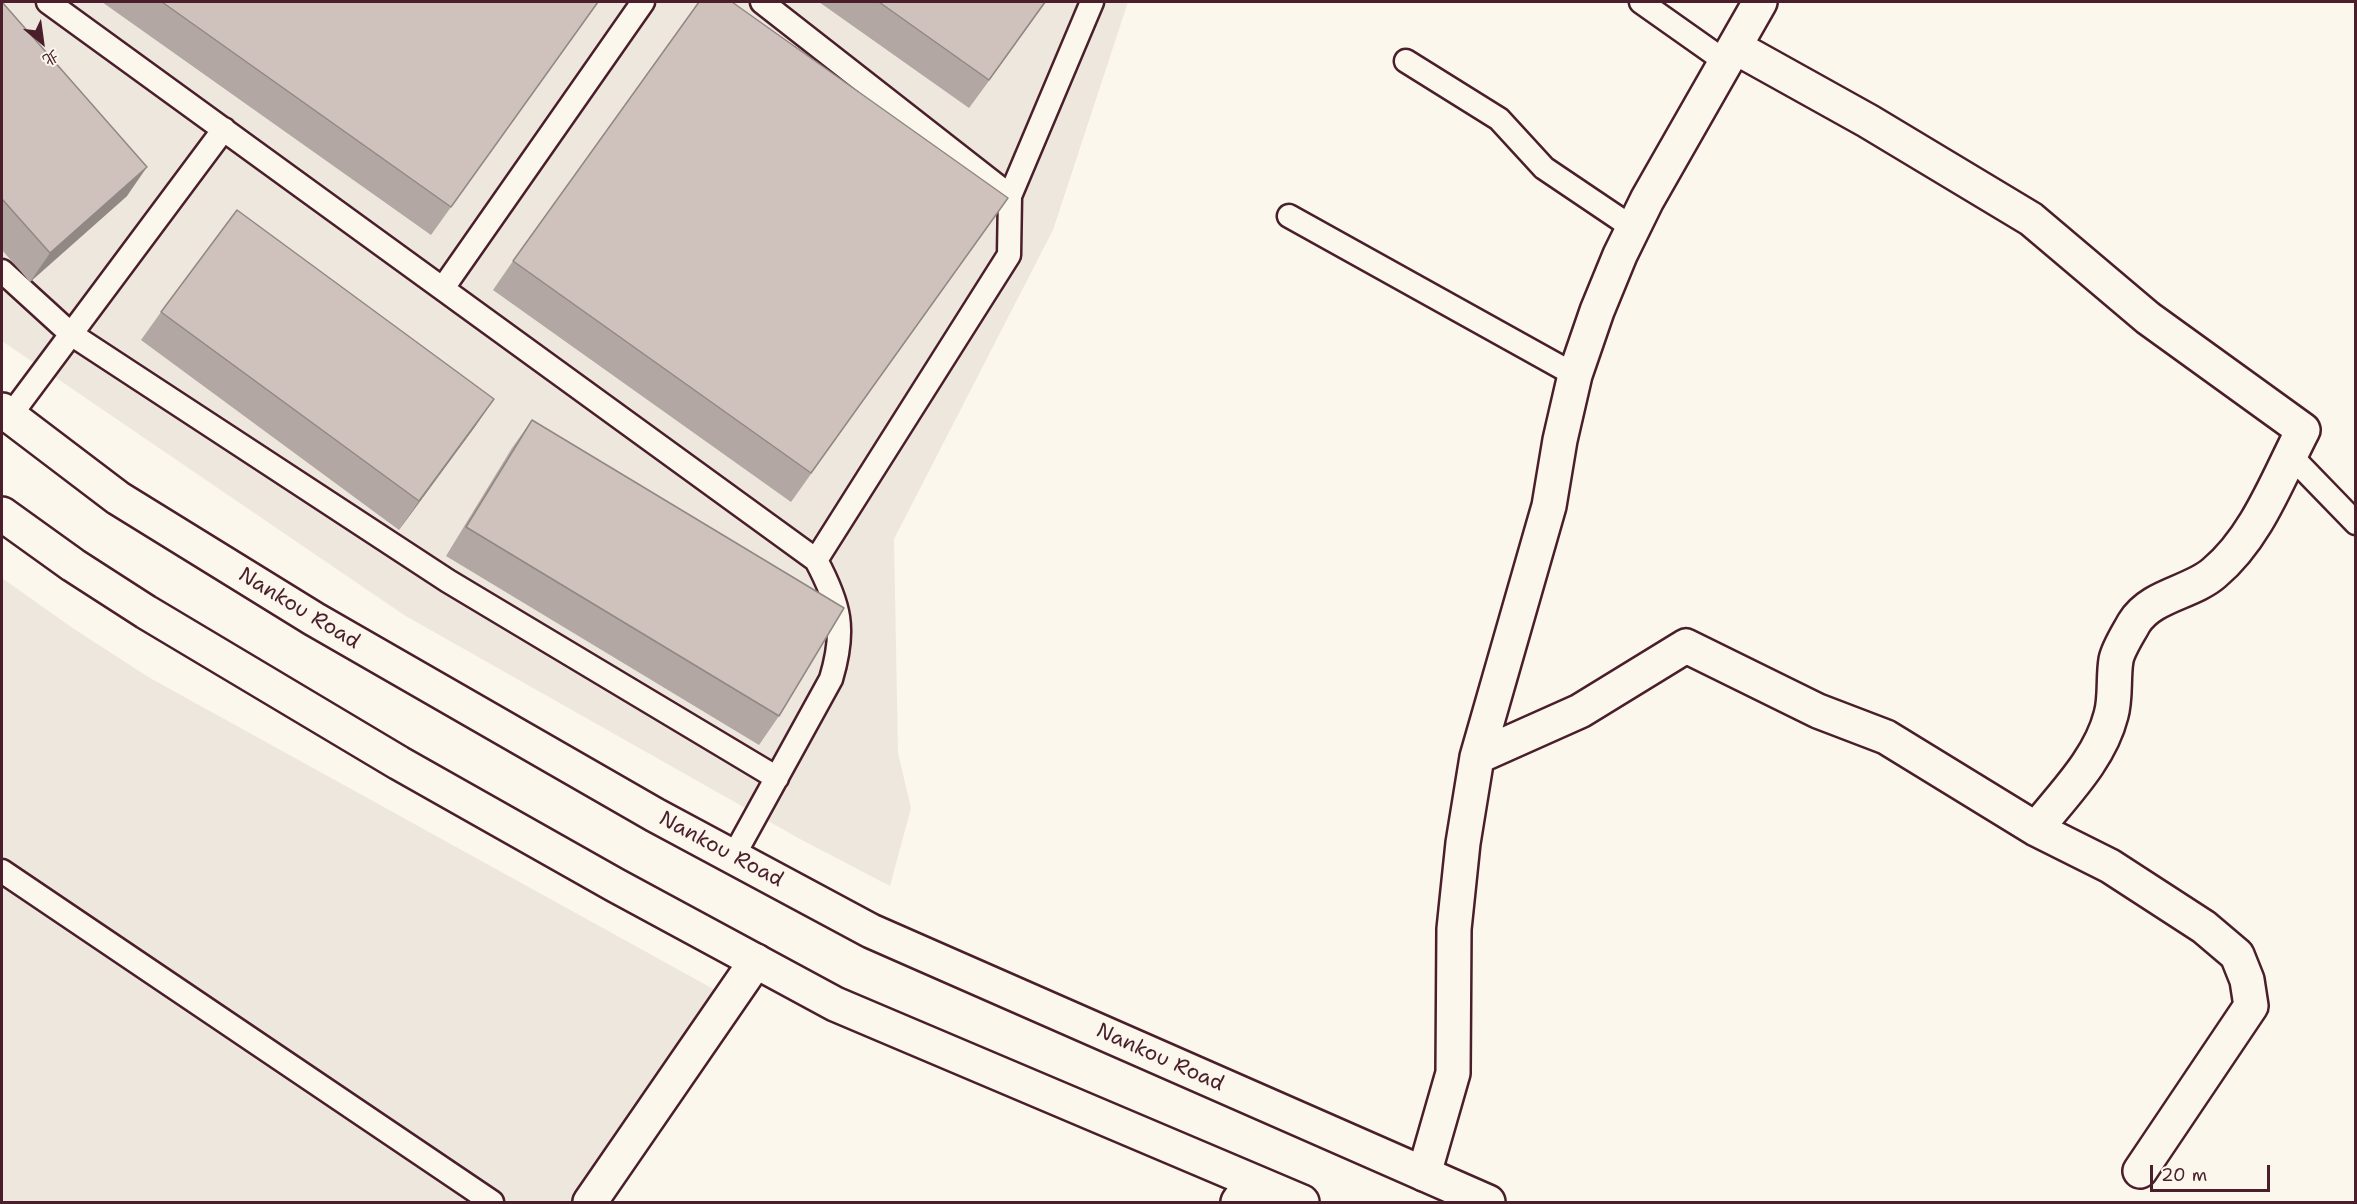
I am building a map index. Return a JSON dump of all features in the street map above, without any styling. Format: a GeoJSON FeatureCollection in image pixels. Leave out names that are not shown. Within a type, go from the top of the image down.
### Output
{"type":"FeatureCollection","features":[{"type":"Feature","properties":{"kind":"street"},"geometry":{"type":"LineString","coordinates":[[1424,1174],[1454,1073],[1452,1001],[1454,929],[1463,843],[1477,757],[1549,506],[1560,440],[1575,375],[1597,311],[1633,228],[1760,2]]}},
{"type":"Feature","properties":{"kind":"street"},"geometry":{"type":"LineString","coordinates":[[1730,54],[1868,121],[2031,219],[2148,318],[2303,430],[2250,533],[2233,556],[2212,575],[2164,598],[2134,622],[2116,658],[2112,714],[2107,727],[2089,762],[2036,829]]}},
{"type":"Feature","properties":{"kind":"street","name":"Nankou Road"},"geometry":{"type":"LineString","coordinates":[[5,413],[118,498],[314,619],[733,857],[871,931],[1488,1203]]}},
{"type":"Feature","properties":{"kind":"street"},"geometry":{"type":"LineString","coordinates":[[2,514],[82,571],[273,688],[605,879],[836,1004],[1245,1192],[1302,1203]]}},
{"type":"Feature","properties":{"kind":"street"},"geometry":{"type":"LineString","coordinates":[[1477,757],[1580,711],[1686,646],[1818,711],[1886,736],[2036,829],[2110,866],[2204,927],[2236,955],[2247,980],[2251,1006],[2140,1171]]}},
{"type":"Feature","properties":{"kind":"street"},"geometry":{"type":"LineString","coordinates":[[590,1203],[756,961]]}},
{"type":"Feature","properties":{"kind":"lane"},"geometry":{"type":"LineString","coordinates":[[48,2],[816,560],[833,593],[840,626],[838,653],[831,679],[733,857]]}},
{"type":"Feature","properties":{"kind":"lane"},"geometry":{"type":"LineString","coordinates":[[443,288],[643,2]]}},
{"type":"Feature","properties":{"kind":"lane"},"geometry":{"type":"LineString","coordinates":[[762,2],[1010,196]]}},
{"type":"Feature","properties":{"kind":"lane"},"geometry":{"type":"LineString","coordinates":[[816,560],[1009,255],[1010,196],[1092,2]]}},
{"type":"Feature","properties":{"kind":"lane"},"geometry":{"type":"LineString","coordinates":[[1641,2],[1730,54]]}},
{"type":"Feature","properties":{"kind":"lane"},"geometry":{"type":"LineString","coordinates":[[1406,61],[1499,119],[1544,168],[1633,228]]}},
{"type":"Feature","properties":{"kind":"lane"},"geometry":{"type":"LineString","coordinates":[[5,413],[71,334],[224,129]]}},
{"type":"Feature","properties":{"kind":"lane"},"geometry":{"type":"LineString","coordinates":[[1289,216],[1575,375]]}},
{"type":"Feature","properties":{"kind":"lane"},"geometry":{"type":"LineString","coordinates":[[2,271],[71,334],[448,581],[777,777]]}},
{"type":"Feature","properties":{"kind":"lane"},"geometry":{"type":"LineString","coordinates":[[2290,455],[2355,523]]}},
{"type":"Feature","properties":{"kind":"lane"},"geometry":{"type":"LineString","coordinates":[[2,871],[492,1203]]}},
{"type":"Feature","properties":{"kind":"shaded area"},"geometry":{"type":"Polygon","coordinates":[[[2,2],[1128,2],[1053,230],[894,539],[898,753],[911,808],[890,886],[800,839],[404,615],[2,341],[2,2]]]}},
{"type":"Feature","properties":{"kind":"shaded area"},"geometry":{"type":"Polygon","coordinates":[[[2,578],[74,629],[150,678],[717,991],[573,1202],[2,1202],[2,578]]]}},
{"type":"Feature","properties":{"kind":"building"},"geometry":{"type":"Polygon","coordinates":[[[2,2],[147,167],[50,253],[2,199],[2,2]]]}},
{"type":"Feature","properties":{"kind":"building"},"geometry":{"type":"Polygon","coordinates":[[[162,2],[598,2],[451,207],[162,2]]]}},
{"type":"Feature","properties":{"kind":"building"},"geometry":{"type":"Polygon","coordinates":[[[699,2],[732,2],[1008,198],[811,473],[513,261],[699,2]]]}},
{"type":"Feature","properties":{"kind":"building"},"geometry":{"type":"Polygon","coordinates":[[[879,2],[1045,2],[989,80],[879,2]]]}},
{"type":"Feature","properties":{"kind":"building"},"geometry":{"type":"Polygon","coordinates":[[[237,210],[494,399],[419,501],[161,312],[237,210]]]}},
{"type":"Feature","properties":{"kind":"building"},"geometry":{"type":"Polygon","coordinates":[[[532,420],[844,608],[779,716],[466,527],[532,420]]]}}]}
